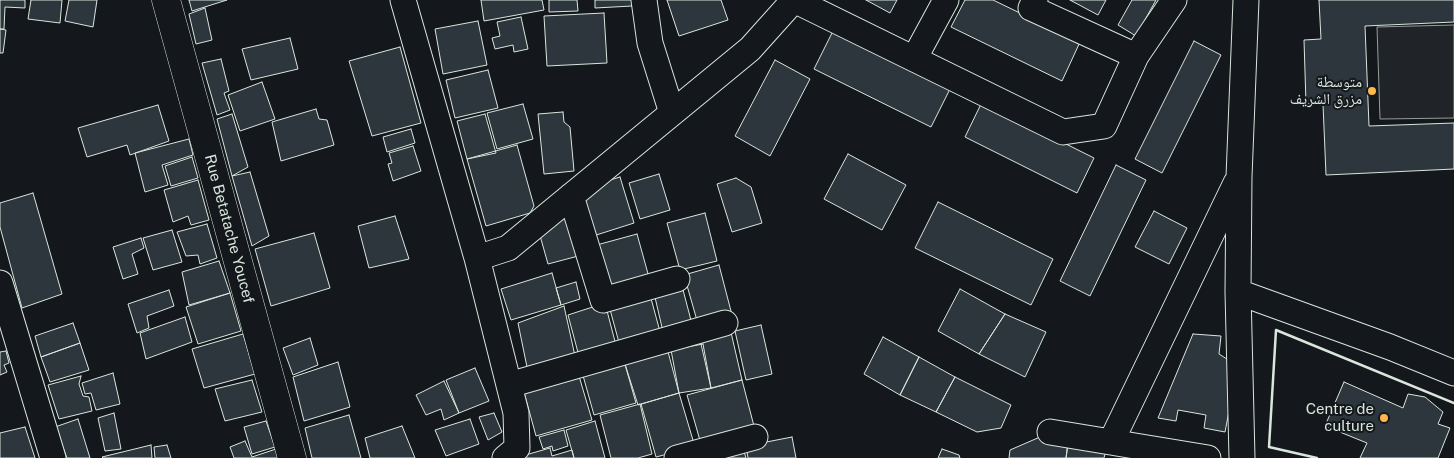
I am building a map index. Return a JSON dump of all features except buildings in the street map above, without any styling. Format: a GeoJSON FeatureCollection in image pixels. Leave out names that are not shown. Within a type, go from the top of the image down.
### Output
{"type":"FeatureCollection","features":[{"type":"Feature","properties":{"kind":"main road","name":"Rue Betatache Youcef"},"geometry":{"type":"LineString","coordinates":[[166,0],[292,458]]}},
{"type":"Feature","properties":{"kind":"street"},"geometry":{"type":"LineString","coordinates":[[403,0],[477,258],[516,413],[517,448],[505,458]]}},
{"type":"Feature","properties":{"kind":"street"},"geometry":{"type":"LineString","coordinates":[[644,0],[650,44],[672,113]]}},
{"type":"Feature","properties":{"kind":"street"},"geometry":{"type":"LineString","coordinates":[[477,258],[508,248],[750,49],[794,0],[1063,132],[1104,126],[1136,56],[1174,0]]}},
{"type":"Feature","properties":{"kind":"street"},"geometry":{"type":"LineString","coordinates":[[914,59],[946,0]]}},
{"type":"Feature","properties":{"kind":"street"},"geometry":{"type":"LineString","coordinates":[[1035,0],[1031,8],[1136,56]]}},
{"type":"Feature","properties":{"kind":"street"},"geometry":{"type":"LineString","coordinates":[[1242,458],[1238,292],[1239,177],[1246,0]]}},
{"type":"Feature","properties":{"kind":"street"},"geometry":{"type":"LineString","coordinates":[[1111,442],[1239,177]]}},
{"type":"Feature","properties":{"kind":"street"},"geometry":{"type":"LineString","coordinates":[[571,196],[603,300],[677,279]]}},
{"type":"Feature","properties":{"kind":"street"},"geometry":{"type":"LineString","coordinates":[[0,283],[53,458]]}},
{"type":"Feature","properties":{"kind":"street"},"geometry":{"type":"LineString","coordinates":[[1238,292],[1390,347],[1454,373]]}},
{"type":"Feature","properties":{"kind":"street"},"geometry":{"type":"LineString","coordinates":[[509,385],[725,323]]}},
{"type":"Feature","properties":{"kind":"street"},"geometry":{"type":"LineString","coordinates":[[1050,432],[1208,458]]}},
{"type":"Feature","properties":{"kind":"street"},"geometry":{"type":"LineString","coordinates":[[677,458],[754,437]]}},
{"type":"Feature","properties":{"kind":"shaded area"},"geometry":{"type":"Polygon","coordinates":[[[1454,25],[1454,118],[1380,119],[1377,27],[1454,25]]]}},
{"type":"Feature","properties":{"kind":"wall"},"geometry":{"type":"LineString","coordinates":[[1317,458],[1269,447],[1276,330],[1454,403]]}},
{"type":"Feature","properties":{"kind":"place","name":"متوسطة مزرق الشريف"},"geometry":{"type":"Point","coordinates":[1372,91]}},
{"type":"Feature","properties":{"kind":"place","name":"Centre de culture"},"geometry":{"type":"Point","coordinates":[1384,418]}}]}
